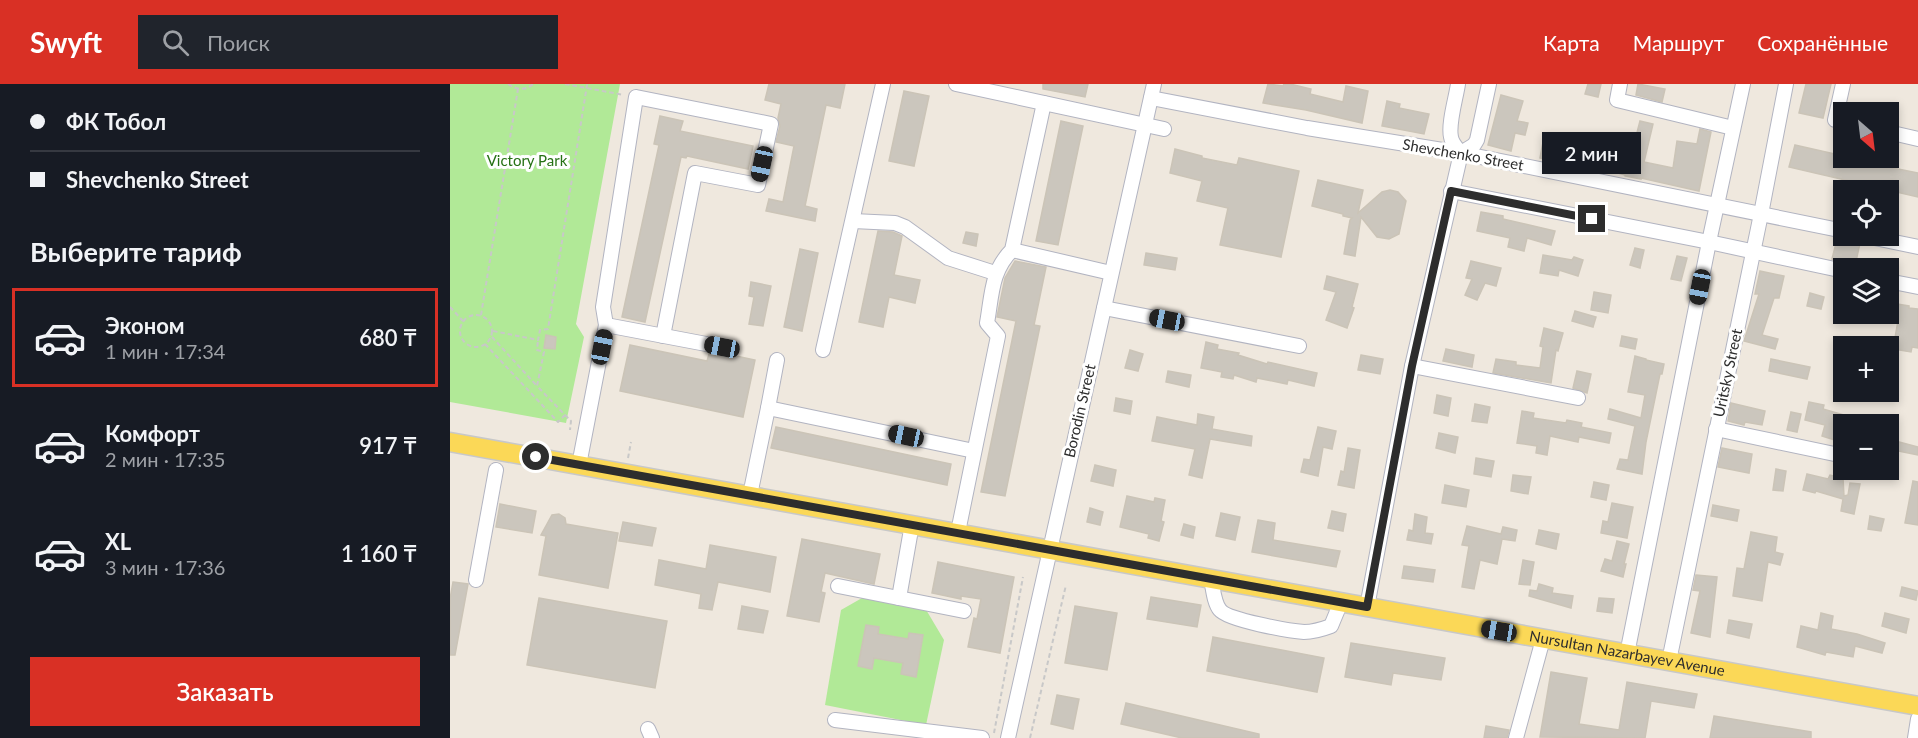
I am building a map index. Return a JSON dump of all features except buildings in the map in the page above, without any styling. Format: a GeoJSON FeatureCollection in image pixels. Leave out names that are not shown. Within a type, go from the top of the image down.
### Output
{"type":"FeatureCollection","features":[{"type":"Feature","properties":{"kind":"main road","name":"Nursultan Nazarbayev Avenue"},"geometry":{"type":"LineString","coordinates":[[450,442],[1918,706]]}},
{"type":"Feature","properties":{"kind":"street"},"geometry":{"type":"LineString","coordinates":[[824,350],[883,84]]}},
{"type":"Feature","properties":{"kind":"street"},"geometry":{"type":"LineString","coordinates":[[956,84],[1164,129]]}},
{"type":"Feature","properties":{"kind":"street"},"geometry":{"type":"LineString","coordinates":[[1458,84],[1450,129],[1454,145],[1461,153]]}},
{"type":"Feature","properties":{"kind":"street"},"geometry":{"type":"LineString","coordinates":[[1367,607],[1412,366],[1451,191],[1461,153],[1474,145],[1477,140],[1489,84]]}},
{"type":"Feature","properties":{"kind":"street"},"geometry":{"type":"LineString","coordinates":[[1620,84],[1617,99],[1733,128]]}},
{"type":"Feature","properties":{"kind":"street"},"geometry":{"type":"LineString","coordinates":[[1627,654],[1709,242],[1743,84]]}},
{"type":"Feature","properties":{"kind":"street","name":"Uritsky Street"},"geometry":{"type":"LineString","coordinates":[[1669,661],[1786,84]]}},
{"type":"Feature","properties":{"kind":"street"},"geometry":{"type":"LineString","coordinates":[[1839,102],[1843,84]]}},
{"type":"Feature","properties":{"kind":"street"},"geometry":{"type":"LineString","coordinates":[[579,465],[606,325],[603,307],[636,90],[771,124],[758,185],[695,173],[663,336]]}},
{"type":"Feature","properties":{"kind":"street","name":"Shevchenko Street"},"geometry":{"type":"LineString","coordinates":[[1153,91],[1307,128],[1461,153],[1833,229]]}},
{"type":"Feature","properties":{"kind":"street","name":"Borodin Street"},"geometry":{"type":"LineString","coordinates":[[1008,738],[1153,91]]}},
{"type":"Feature","properties":{"kind":"street"},"geometry":{"type":"LineString","coordinates":[[958,532],[998,336],[987,323],[995,273],[1002,260],[1012,250],[1044,103]]}},
{"type":"Feature","properties":{"kind":"street"},"geometry":{"type":"LineString","coordinates":[[1899,135],[1918,139]]}},
{"type":"Feature","properties":{"kind":"street"},"geometry":{"type":"LineString","coordinates":[[1451,191],[1833,269]]}},
{"type":"Feature","properties":{"kind":"street"},"geometry":{"type":"LineString","coordinates":[[853,221],[895,223],[906,227],[948,258],[995,273]]}},
{"type":"Feature","properties":{"kind":"street"},"geometry":{"type":"LineString","coordinates":[[1899,243],[1918,247]]}},
{"type":"Feature","properties":{"kind":"street"},"geometry":{"type":"LineString","coordinates":[[1012,250],[1112,273]]}},
{"type":"Feature","properties":{"kind":"street"},"geometry":{"type":"LineString","coordinates":[[1899,283],[1918,287]]}},
{"type":"Feature","properties":{"kind":"street"},"geometry":{"type":"LineString","coordinates":[[1104,308],[1299,346]]}},
{"type":"Feature","properties":{"kind":"street"},"geometry":{"type":"LineString","coordinates":[[606,325],[722,347]]}},
{"type":"Feature","properties":{"kind":"street"},"geometry":{"type":"LineString","coordinates":[[750,495],[777,360]]}},
{"type":"Feature","properties":{"kind":"street"},"geometry":{"type":"LineString","coordinates":[[1412,366],[1578,398]]}},
{"type":"Feature","properties":{"kind":"street"},"geometry":{"type":"LineString","coordinates":[[768,408],[974,451]]}},
{"type":"Feature","properties":{"kind":"street"},"geometry":{"type":"LineString","coordinates":[[1716,429],[1833,454]]}},
{"type":"Feature","properties":{"kind":"street"},"geometry":{"type":"LineString","coordinates":[[476,580],[496,470]]}},
{"type":"Feature","properties":{"kind":"street"},"geometry":{"type":"LineString","coordinates":[[899,598],[912,524]]}},
{"type":"Feature","properties":{"kind":"street"},"geometry":{"type":"LineString","coordinates":[[1211,579],[1218,608],[1225,614],[1237,619],[1305,632],[1322,630],[1331,626],[1341,602]]}},
{"type":"Feature","properties":{"kind":"street"},"geometry":{"type":"LineString","coordinates":[[838,586],[964,611]]}},
{"type":"Feature","properties":{"kind":"street"},"geometry":{"type":"LineString","coordinates":[[1516,738],[1543,639]]}},
{"type":"Feature","properties":{"kind":"street"},"geometry":{"type":"LineString","coordinates":[[1915,738],[1918,719]]}},
{"type":"Feature","properties":{"kind":"street"},"geometry":{"type":"LineString","coordinates":[[835,720],[982,738]]}},
{"type":"Feature","properties":{"kind":"path"},"geometry":{"type":"LineString","coordinates":[[508,84],[518,89],[524,89],[533,84]]}},
{"type":"Feature","properties":{"kind":"path"},"geometry":{"type":"LineString","coordinates":[[565,84],[636,90]]}},
{"type":"Feature","properties":{"kind":"path"},"geometry":{"type":"LineString","coordinates":[[537,386],[544,352],[537,350],[538,340],[540,330],[548,329],[586,86]]}},
{"type":"Feature","properties":{"kind":"path"},"geometry":{"type":"LineString","coordinates":[[481,315],[518,89]]}},
{"type":"Feature","properties":{"kind":"path"},"geometry":{"type":"LineString","coordinates":[[450,307],[463,321]]}},
{"type":"Feature","properties":{"kind":"path"},"geometry":{"type":"LineString","coordinates":[[471,315],[481,315],[489,321],[493,331],[491,337],[485,344],[473,346],[464,340],[460,331],[463,321],[471,315]]}},
{"type":"Feature","properties":{"kind":"path"},"geometry":{"type":"LineString","coordinates":[[493,331],[538,340]]}},
{"type":"Feature","properties":{"kind":"path"},"geometry":{"type":"LineString","coordinates":[[491,337],[571,421],[570,430]]}},
{"type":"Feature","properties":{"kind":"path"},"geometry":{"type":"LineString","coordinates":[[485,344],[558,422],[565,415]]}},
{"type":"Feature","properties":{"kind":"path"},"geometry":{"type":"LineString","coordinates":[[993,738],[1023,577]]}},
{"type":"Feature","properties":{"kind":"path"},"geometry":{"type":"LineString","coordinates":[[1030,738],[1066,585]]}},
{"type":"Feature","properties":{"kind":"green space","name":"Victory Park"},"geometry":{"type":"Polygon","coordinates":[[[450,84],[620,84],[576,324],[584,337],[566,423],[450,402],[450,84]]]}},
{"type":"Feature","properties":{"kind":"green space"},"geometry":{"type":"Polygon","coordinates":[[[862,598],[925,608],[944,640],[926,725],[825,705],[841,610],[862,598]]]}},
{"type":"Feature","properties":{"kind":"route"},"geometry":{"type":"LineString","coordinates":[[536,457],[1367,607],[1412,366],[1451,191],[1592,219]]}}]}
